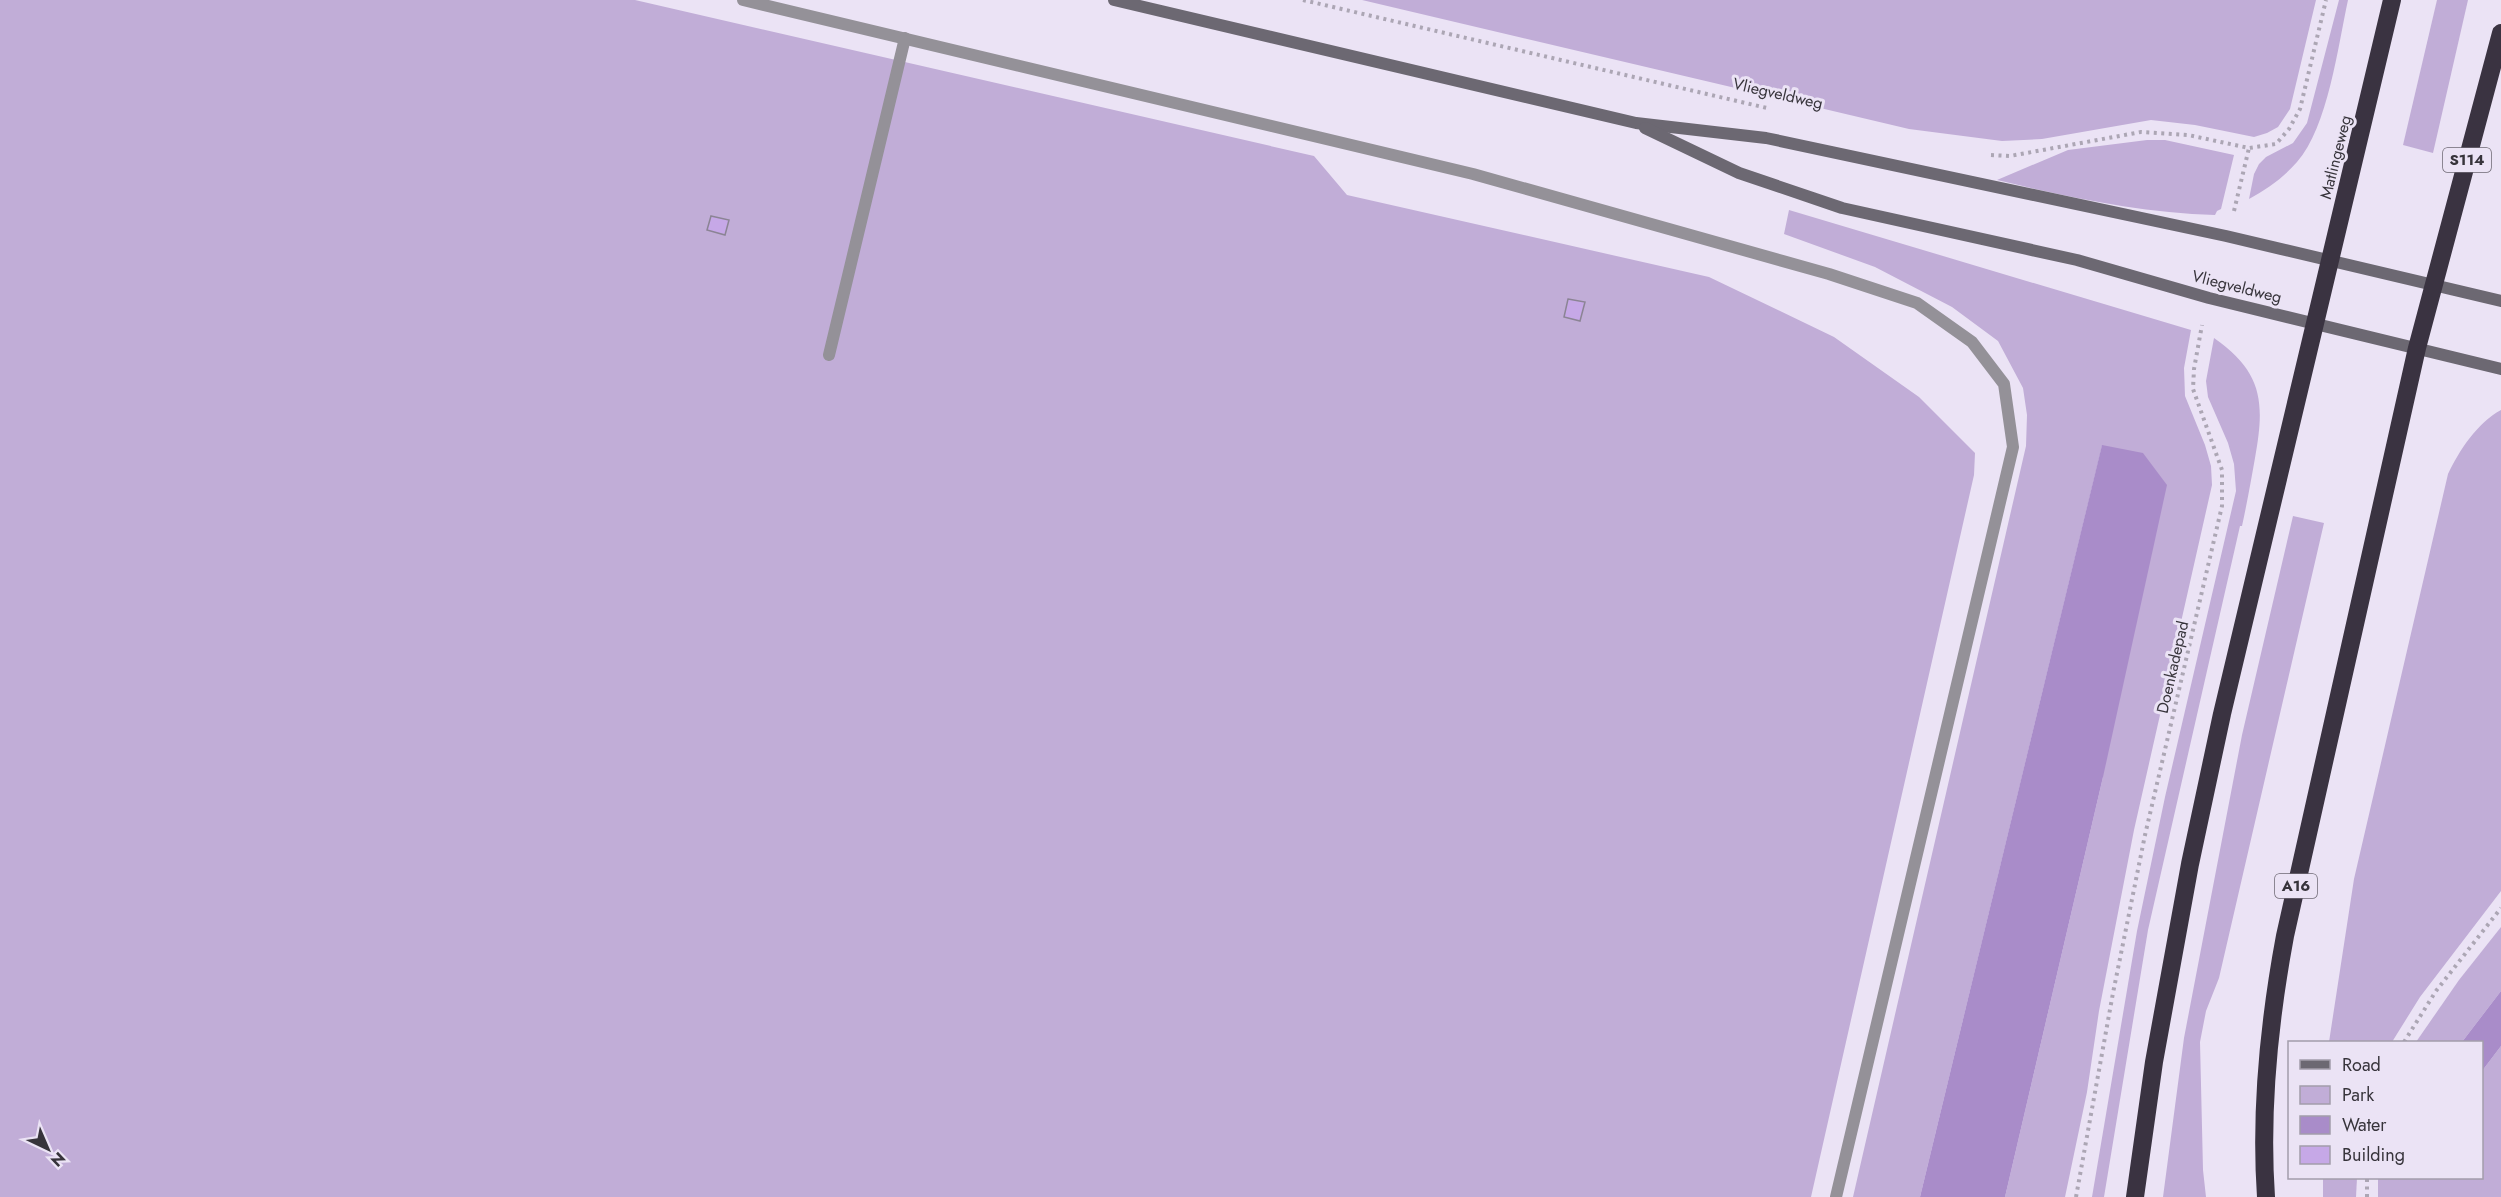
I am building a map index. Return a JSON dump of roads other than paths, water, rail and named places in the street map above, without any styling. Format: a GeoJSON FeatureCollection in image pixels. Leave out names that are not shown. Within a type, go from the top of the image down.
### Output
{"type":"FeatureCollection","features":[{"type":"Feature","properties":{"kind":"highway","name":"Matlingeweg"},"geometry":{"type":"LineString","coordinates":[[2134,1197],[2154,1062],[2190,864],[2222,714],[2392,0]]}},
{"type":"Feature","properties":{"kind":"highway","name":"S114"},"geometry":{"type":"LineString","coordinates":[[2417,348],[2501,33]]}},
{"type":"Feature","properties":{"kind":"highway","name":"A16"},"geometry":{"type":"LineString","coordinates":[[2266,1197],[2263,1157],[2265,1094],[2274,994],[2284,936],[2417,348]]}},
{"type":"Feature","properties":{"kind":"main road","name":"Vliegveldweg"},"geometry":{"type":"LineString","coordinates":[[1114,0],[1636,123],[1766,138],[2226,236],[2501,301]]}},
{"type":"Feature","properties":{"kind":"main road","name":"Vliegveldweg"},"geometry":{"type":"LineString","coordinates":[[1636,123],[1739,172],[1842,208],[2077,260],[2209,298],[2316,322],[2501,369]]}},
{"type":"Feature","properties":{"kind":"lane"},"geometry":{"type":"LineString","coordinates":[[743,0],[1473,174],[1818,271],[1917,303],[1972,342],[2004,384],[2013,447],[1836,1197]]}},
{"type":"Feature","properties":{"kind":"lane"},"geometry":{"type":"LineString","coordinates":[[829,355],[905,38]]}},
{"type":"Feature","properties":{"kind":"water"},"geometry":{"type":"Polygon","coordinates":[[[2102,445],[2143,453],[2167,485],[2103,777],[2005,1197],[1920,1197],[2102,445]]]}},
{"type":"Feature","properties":{"kind":"water"},"geometry":{"type":"Polygon","coordinates":[[[2501,991],[2501,1046],[2483,1070],[2483,1041],[2463,1041],[2501,991]]]}}]}
